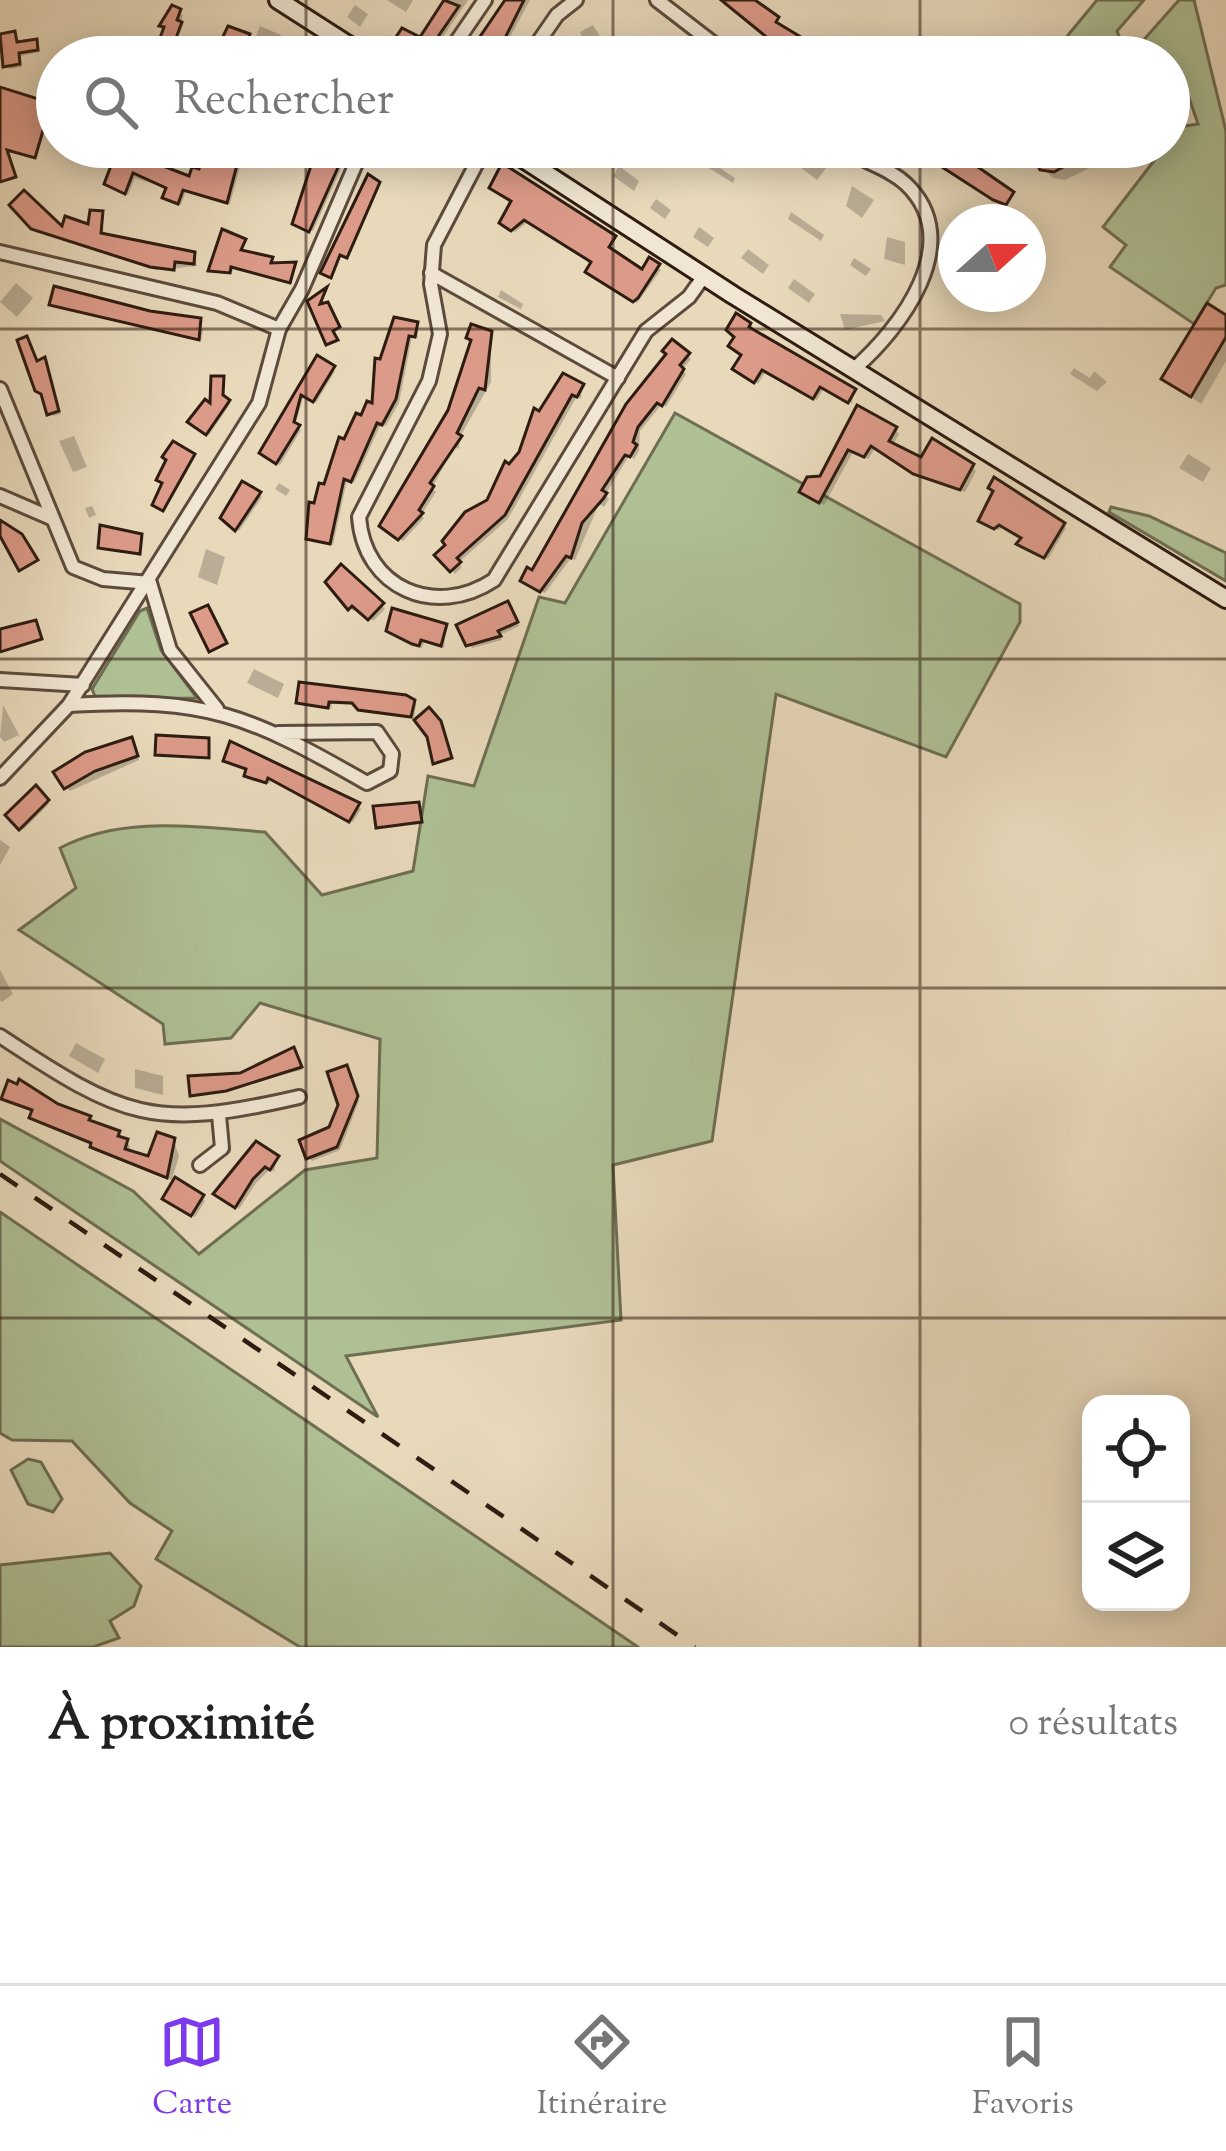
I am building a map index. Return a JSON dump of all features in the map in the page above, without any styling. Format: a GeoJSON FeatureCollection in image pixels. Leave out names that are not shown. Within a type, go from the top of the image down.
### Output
{"type":"FeatureCollection","features":[{"type":"Feature","properties":{"kind":"main road"},"geometry":{"type":"LineString","coordinates":[[278,0],[334,36]]}},
{"type":"Feature","properties":{"kind":"main road"},"geometry":{"type":"LineString","coordinates":[[537,168],[1226,599]]}},
{"type":"Feature","properties":{"kind":"street"},"geometry":{"type":"LineString","coordinates":[[460,36],[484,0]]}},
{"type":"Feature","properties":{"kind":"street"},"geometry":{"type":"LineString","coordinates":[[542,36],[557,15],[576,0]]}},
{"type":"Feature","properties":{"kind":"street"},"geometry":{"type":"LineString","coordinates":[[657,0],[704,36]]}},
{"type":"Feature","properties":{"kind":"street"},"geometry":{"type":"LineString","coordinates":[[0,778],[83,685],[259,403],[279,329],[302,289],[354,168]]}},
{"type":"Feature","properties":{"kind":"street"},"geometry":{"type":"LineString","coordinates":[[474,168],[434,244],[431,273],[438,353],[429,381],[359,517],[361,542],[372,567],[408,590],[440,599],[474,593],[494,580],[646,331],[689,297],[704,276]]}},
{"type":"Feature","properties":{"kind":"street"},"geometry":{"type":"LineString","coordinates":[[854,369],[904,319],[928,246],[927,222],[909,186],[878,168]]}},
{"type":"Feature","properties":{"kind":"street"},"geometry":{"type":"LineString","coordinates":[[0,252],[218,303],[279,329]]}},
{"type":"Feature","properties":{"kind":"street"},"geometry":{"type":"LineString","coordinates":[[431,273],[618,377]]}},
{"type":"Feature","properties":{"kind":"street"},"geometry":{"type":"LineString","coordinates":[[0,389],[73,567],[104,579],[150,583]]}},
{"type":"Feature","properties":{"kind":"street"},"geometry":{"type":"LineString","coordinates":[[0,496],[51,518]]}},
{"type":"Feature","properties":{"kind":"street"},"geometry":{"type":"LineString","coordinates":[[150,583],[170,650],[218,710]]}},
{"type":"Feature","properties":{"kind":"street"},"geometry":{"type":"LineString","coordinates":[[0,680],[83,685]]}},
{"type":"Feature","properties":{"kind":"street"},"geometry":{"type":"LineString","coordinates":[[69,705],[146,701],[218,710],[278,733],[367,783],[390,771],[392,754],[377,732],[278,733]]}},
{"type":"Feature","properties":{"kind":"street"},"geometry":{"type":"LineString","coordinates":[[0,1036],[89,1095],[139,1111],[219,1115],[299,1096]]}},
{"type":"Feature","properties":{"kind":"street"},"geometry":{"type":"LineString","coordinates":[[200,1166],[222,1148],[219,1115]]}},
{"type":"Feature","properties":{"kind":"green space"},"geometry":{"type":"Polygon","coordinates":[[[1097,0],[1144,0],[1117,31],[1119,36],[1067,36],[1097,0]]]}},
{"type":"Feature","properties":{"kind":"green space"},"geometry":{"type":"Polygon","coordinates":[[[1179,0],[1194,0],[1226,131],[1226,285],[1216,288],[1194,324],[1110,267],[1126,245],[1103,227],[1148,168],[1190,168],[1190,125],[1198,124],[1190,101],[1190,36],[1147,36],[1179,0]]]}},
{"type":"Feature","properties":{"kind":"green space"},"geometry":{"type":"Polygon","coordinates":[[[675,413],[1020,604],[1020,622],[946,757],[776,694],[712,1141],[613,1165],[621,1320],[346,1356],[378,1417],[0,1161],[0,1119],[133,1191],[199,1254],[305,1170],[377,1158],[380,1039],[260,1003],[231,1038],[165,1044],[163,1024],[19,930],[76,888],[60,848],[134,827],[265,832],[322,895],[413,871],[428,776],[474,786],[539,597],[565,603],[675,413]]]}},
{"type":"Feature","properties":{"kind":"green space"},"geometry":{"type":"Polygon","coordinates":[[[1111,507],[1149,516],[1226,553],[1226,581],[1109,512],[1111,507]]]}},
{"type":"Feature","properties":{"kind":"green space"},"geometry":{"type":"Polygon","coordinates":[[[147,608],[161,650],[197,698],[96,699],[92,689],[140,611],[147,608]]]}},
{"type":"Feature","properties":{"kind":"green space"},"geometry":{"type":"Polygon","coordinates":[[[0,1212],[638,1647],[300,1647],[156,1559],[172,1531],[130,1503],[72,1441],[12,1440],[0,1433],[0,1212]]]}},
{"type":"Feature","properties":{"kind":"green space"},"geometry":{"type":"Polygon","coordinates":[[[28,1459],[41,1462],[62,1499],[53,1512],[28,1504],[11,1470],[28,1459]]]}},
{"type":"Feature","properties":{"kind":"green space"},"geometry":{"type":"Polygon","coordinates":[[[110,1553],[141,1586],[134,1606],[110,1621],[119,1638],[93,1647],[0,1647],[0,1565],[110,1553]]]}},
{"type":"Feature","properties":{"kind":"building"},"geometry":{"type":"Polygon","coordinates":[[[444,0],[459,6],[438,36],[421,36],[444,0]]]}},
{"type":"Feature","properties":{"kind":"building"},"geometry":{"type":"Polygon","coordinates":[[[505,0],[524,0],[506,36],[480,36],[505,0]]]}},
{"type":"Feature","properties":{"kind":"building"},"geometry":{"type":"Polygon","coordinates":[[[721,0],[755,0],[779,17],[776,22],[799,36],[765,36],[721,0]]]}},
{"type":"Feature","properties":{"kind":"building"},"geometry":{"type":"Polygon","coordinates":[[[172,5],[181,9],[177,36],[161,36],[164,27],[159,26],[172,5]]]}},
{"type":"Feature","properties":{"kind":"building"},"geometry":{"type":"Polygon","coordinates":[[[228,26],[250,34],[249,36],[223,36],[228,26]]]}},
{"type":"Feature","properties":{"kind":"building"},"geometry":{"type":"Polygon","coordinates":[[[15,31],[17,42],[36,39],[36,50],[19,53],[20,64],[3,67],[0,34],[15,31]]]}},
{"type":"Feature","properties":{"kind":"building"},"geometry":{"type":"Polygon","coordinates":[[[0,87],[36,98],[36,155],[7,150],[16,177],[0,182],[0,87]]]}},
{"type":"Feature","properties":{"kind":"building"},"geometry":{"type":"Polygon","coordinates":[[[110,168],[168,168],[189,176],[192,168],[236,168],[227,203],[183,190],[178,204],[162,198],[166,188],[133,173],[125,194],[104,184],[110,168]]]}},
{"type":"Feature","properties":{"kind":"building"},"geometry":{"type":"Polygon","coordinates":[[[310,168],[338,168],[309,232],[292,224],[310,168]]]}},
{"type":"Feature","properties":{"kind":"building"},"geometry":{"type":"Polygon","coordinates":[[[499,168],[510,168],[616,236],[609,247],[642,269],[649,257],[660,264],[633,302],[585,272],[591,262],[524,220],[511,231],[499,223],[511,201],[489,188],[499,168]]]}},
{"type":"Feature","properties":{"kind":"building"},"geometry":{"type":"Polygon","coordinates":[[[943,168],[979,168],[1014,192],[1003,204],[943,168]]]}},
{"type":"Feature","properties":{"kind":"building"},"geometry":{"type":"Polygon","coordinates":[[[368,174],[380,182],[347,258],[340,255],[331,278],[320,273],[368,174]]]}},
{"type":"Feature","properties":{"kind":"building"},"geometry":{"type":"Polygon","coordinates":[[[24,190],[62,226],[65,216],[88,224],[90,210],[103,211],[101,233],[195,252],[194,264],[175,262],[174,270],[150,267],[31,229],[9,205],[24,190]]]}},
{"type":"Feature","properties":{"kind":"building"},"geometry":{"type":"Polygon","coordinates":[[[222,229],[246,239],[241,250],[273,257],[271,263],[296,262],[290,283],[231,267],[230,273],[208,271],[222,229]]]}},
{"type":"Feature","properties":{"kind":"building"},"geometry":{"type":"Polygon","coordinates":[[[54,286],[150,311],[201,318],[199,340],[49,305],[54,286]]]}},
{"type":"Feature","properties":{"kind":"building"},"geometry":{"type":"Polygon","coordinates":[[[327,287],[320,304],[328,302],[340,327],[333,331],[338,340],[326,345],[307,301],[327,287]]]}},
{"type":"Feature","properties":{"kind":"building"},"geometry":{"type":"Polygon","coordinates":[[[1207,303],[1226,315],[1226,337],[1191,397],[1161,379],[1207,303]]]}},
{"type":"Feature","properties":{"kind":"building"},"geometry":{"type":"Polygon","coordinates":[[[736,313],[751,323],[749,327],[856,389],[848,403],[820,387],[813,399],[762,370],[754,383],[732,369],[741,355],[728,346],[734,337],[726,330],[736,313]]]}},
{"type":"Feature","properties":{"kind":"building"},"geometry":{"type":"Polygon","coordinates":[[[394,317],[418,322],[415,337],[409,336],[396,399],[382,425],[377,423],[351,482],[344,479],[330,544],[306,539],[309,502],[314,503],[319,483],[324,484],[339,437],[344,439],[367,401],[372,403],[375,358],[380,359],[394,317]]]}},
{"type":"Feature","properties":{"kind":"building"},"geometry":{"type":"Polygon","coordinates":[[[471,324],[492,331],[485,390],[479,388],[457,433],[462,436],[430,483],[434,486],[419,510],[423,513],[398,540],[379,526],[448,410],[471,340],[466,338],[471,324]]]}},
{"type":"Feature","properties":{"kind":"building"},"geometry":{"type":"Polygon","coordinates":[[[27,336],[37,361],[45,357],[59,411],[47,415],[41,394],[35,391],[17,340],[27,336]]]}},
{"type":"Feature","properties":{"kind":"building"},"geometry":{"type":"Polygon","coordinates":[[[672,339],[690,353],[680,365],[684,369],[662,406],[657,403],[638,427],[633,442],[637,445],[630,457],[625,455],[602,490],[607,493],[582,523],[571,558],[566,556],[540,592],[520,581],[527,567],[532,570],[626,404],[666,354],[662,351],[672,339]]]}},
{"type":"Feature","properties":{"kind":"building"},"geometry":{"type":"Polygon","coordinates":[[[317,355],[335,366],[313,402],[301,395],[294,422],[300,425],[276,464],[259,453],[317,355]]]}},
{"type":"Feature","properties":{"kind":"building"},"geometry":{"type":"Polygon","coordinates":[[[563,373],[584,384],[577,397],[572,395],[505,515],[457,558],[461,562],[450,572],[434,555],[465,512],[487,500],[505,461],[509,464],[519,452],[534,408],[539,411],[563,373]]]}},
{"type":"Feature","properties":{"kind":"building"},"geometry":{"type":"Polygon","coordinates":[[[211,376],[224,376],[223,395],[230,400],[206,435],[187,422],[205,399],[210,403],[211,376]]]}},
{"type":"Feature","properties":{"kind":"building"},"geometry":{"type":"Polygon","coordinates":[[[857,405],[897,427],[889,441],[921,457],[932,438],[974,464],[960,490],[913,474],[871,446],[864,457],[848,450],[819,503],[799,492],[807,477],[820,476],[857,405]]]}},
{"type":"Feature","properties":{"kind":"building"},"geometry":{"type":"Polygon","coordinates":[[[173,441],[195,454],[163,511],[152,505],[162,483],[156,480],[166,460],[162,457],[173,441]]]}},
{"type":"Feature","properties":{"kind":"building"},"geometry":{"type":"Polygon","coordinates":[[[994,477],[1065,523],[1044,558],[1016,544],[1021,538],[999,525],[994,529],[978,521],[993,491],[988,488],[994,477]]]}},
{"type":"Feature","properties":{"kind":"building"},"geometry":{"type":"Polygon","coordinates":[[[242,481],[261,492],[235,531],[220,518],[242,481]]]}},
{"type":"Feature","properties":{"kind":"building"},"geometry":{"type":"Polygon","coordinates":[[[0,520],[22,534],[38,560],[19,571],[0,536],[0,520]]]}},
{"type":"Feature","properties":{"kind":"building"},"geometry":{"type":"Polygon","coordinates":[[[100,525],[142,534],[140,554],[98,548],[100,525]]]}},
{"type":"Feature","properties":{"kind":"building"},"geometry":{"type":"Polygon","coordinates":[[[341,564],[384,603],[368,620],[352,606],[348,610],[325,582],[341,564]]]}},
{"type":"Feature","properties":{"kind":"building"},"geometry":{"type":"Polygon","coordinates":[[[508,601],[518,622],[498,631],[501,636],[466,646],[456,625],[508,601]]]}},
{"type":"Feature","properties":{"kind":"building"},"geometry":{"type":"Polygon","coordinates":[[[208,605],[227,643],[209,652],[190,613],[208,605]]]}},
{"type":"Feature","properties":{"kind":"building"},"geometry":{"type":"Polygon","coordinates":[[[392,608],[447,624],[441,646],[421,640],[419,646],[386,631],[392,608]]]}},
{"type":"Feature","properties":{"kind":"building"},"geometry":{"type":"Polygon","coordinates":[[[36,620],[42,639],[0,652],[0,629],[36,620]]]}},
{"type":"Feature","properties":{"kind":"building"},"geometry":{"type":"Polygon","coordinates":[[[299,682],[415,700],[411,717],[358,710],[352,703],[329,702],[328,708],[296,703],[299,682]]]}},
{"type":"Feature","properties":{"kind":"building"},"geometry":{"type":"Polygon","coordinates":[[[429,707],[441,721],[452,758],[433,764],[427,737],[414,720],[429,707]]]}},
{"type":"Feature","properties":{"kind":"building"},"geometry":{"type":"Polygon","coordinates":[[[156,735],[209,738],[209,758],[155,755],[156,735]]]}},
{"type":"Feature","properties":{"kind":"building"},"geometry":{"type":"Polygon","coordinates":[[[132,737],[138,756],[95,771],[64,789],[53,772],[85,752],[132,737]]]}},
{"type":"Feature","properties":{"kind":"building"},"geometry":{"type":"Polygon","coordinates":[[[230,741],[360,803],[349,822],[268,778],[266,783],[244,776],[246,769],[223,761],[230,741]]]}},
{"type":"Feature","properties":{"kind":"building"},"geometry":{"type":"Polygon","coordinates":[[[36,785],[49,800],[19,830],[5,815],[36,785]]]}},
{"type":"Feature","properties":{"kind":"building"},"geometry":{"type":"Polygon","coordinates":[[[419,802],[422,822],[376,828],[373,806],[419,802]]]}},
{"type":"Feature","properties":{"kind":"building"},"geometry":{"type":"Polygon","coordinates":[[[294,1047],[302,1067],[226,1091],[190,1096],[188,1076],[240,1073],[294,1047]]]}},
{"type":"Feature","properties":{"kind":"building"},"geometry":{"type":"Polygon","coordinates":[[[347,1065],[358,1096],[337,1147],[306,1159],[299,1140],[329,1127],[338,1105],[327,1072],[347,1065]]]}},
{"type":"Feature","properties":{"kind":"building"},"geometry":{"type":"Polygon","coordinates":[[[19,1079],[58,1104],[91,1116],[89,1120],[120,1131],[118,1136],[128,1139],[125,1149],[148,1156],[157,1132],[175,1138],[167,1178],[29,1118],[32,1110],[1,1099],[8,1080],[17,1084],[19,1079]]]}},
{"type":"Feature","properties":{"kind":"building"},"geometry":{"type":"Polygon","coordinates":[[[256,1141],[279,1156],[270,1170],[265,1167],[253,1179],[235,1208],[213,1194],[256,1141]]]}},
{"type":"Feature","properties":{"kind":"building"},"geometry":{"type":"Polygon","coordinates":[[[175,1177],[204,1195],[191,1216],[162,1199],[175,1177]]]}},
{"type":"Feature","properties":{"kind":"railway"},"geometry":{"type":"LineString","coordinates":[[0,1174],[695,1647]]}}]}
